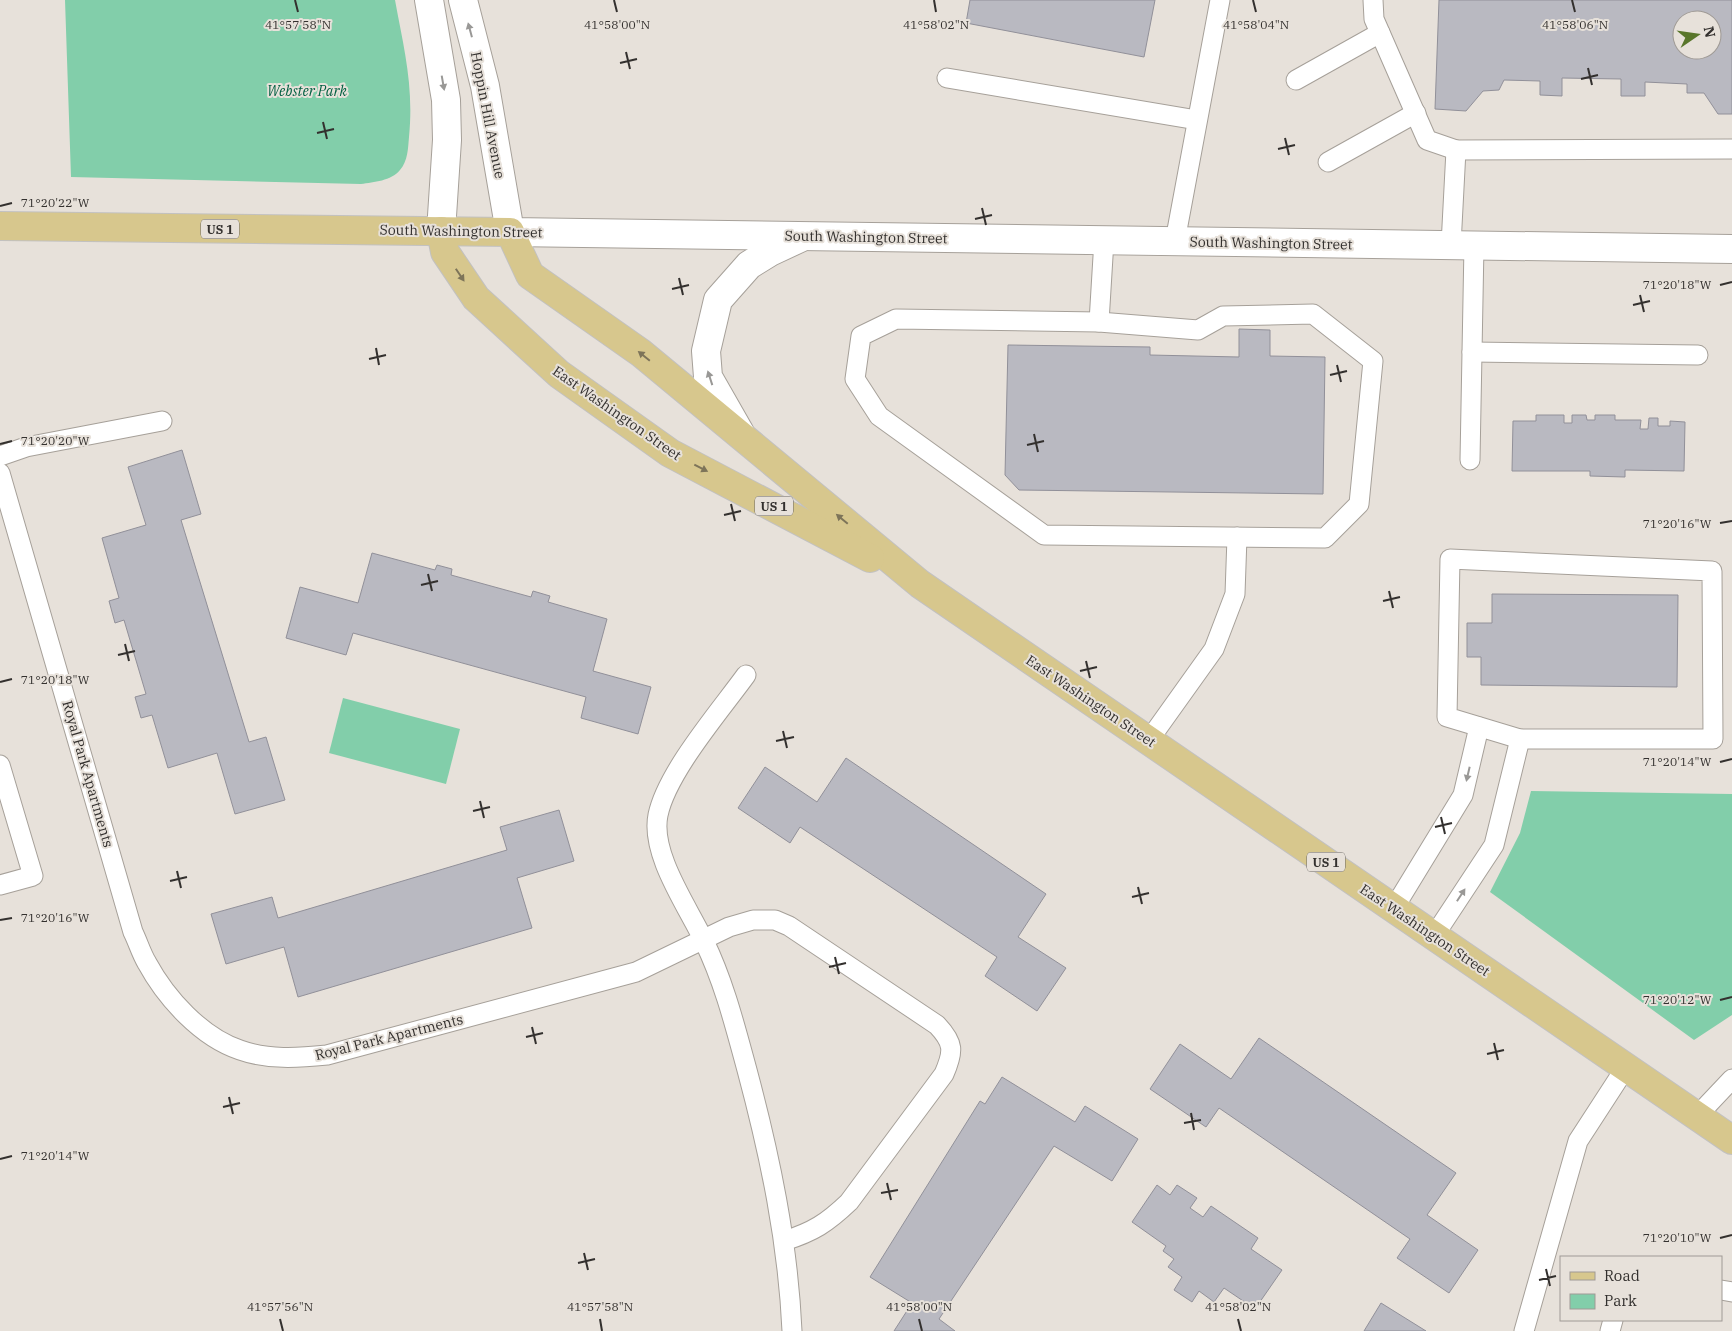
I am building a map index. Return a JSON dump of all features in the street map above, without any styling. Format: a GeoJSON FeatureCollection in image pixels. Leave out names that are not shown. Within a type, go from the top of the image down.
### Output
{"type":"FeatureCollection","features":[{"type":"Feature","properties":{"kind":"main road"},"geometry":{"type":"LineString","coordinates":[[429,0],[446,100],[447,140],[441,231]]}},
{"type":"Feature","properties":{"kind":"main road","name":"Hoppin Hill Avenue"},"geometry":{"type":"LineString","coordinates":[[463,0],[485,86],[510,232]]}},
{"type":"Feature","properties":{"kind":"main road","name":"South Washington Street"},"geometry":{"type":"LineString","coordinates":[[0,226],[1732,249]]}},
{"type":"Feature","properties":{"kind":"main road","name":"East Washington Street"},"geometry":{"type":"LineString","coordinates":[[441,231],[445,252],[476,298],[559,374],[670,453],[920,584]]}},
{"type":"Feature","properties":{"kind":"main road","name":"East Washington Street"},"geometry":{"type":"LineString","coordinates":[[510,232],[530,275],[641,353],[920,584],[1732,1140]]}},
{"type":"Feature","properties":{"kind":"main road"},"geometry":{"type":"LineString","coordinates":[[742,436],[708,377],[706,351],[718,300],[749,265],[770,252],[805,236]]}},
{"type":"Feature","properties":{"kind":"lane"},"geometry":{"type":"LineString","coordinates":[[1175,241],[1220,0]]}},
{"type":"Feature","properties":{"kind":"lane"},"geometry":{"type":"LineString","coordinates":[[1373,0],[1374,18],[1427,140],[1456,150],[1732,149]]}},
{"type":"Feature","properties":{"kind":"lane"},"geometry":{"type":"LineString","coordinates":[[1296,80],[1380,32]]}},
{"type":"Feature","properties":{"kind":"lane"},"geometry":{"type":"LineString","coordinates":[[947,78],[1197,120]]}},
{"type":"Feature","properties":{"kind":"lane"},"geometry":{"type":"LineString","coordinates":[[1328,162],[1416,113]]}},
{"type":"Feature","properties":{"kind":"lane"},"geometry":{"type":"LineString","coordinates":[[1456,150],[1462,245],[1472,352],[1470,460]]}},
{"type":"Feature","properties":{"kind":"lane"},"geometry":{"type":"LineString","coordinates":[[1098,322],[1104,240]]}},
{"type":"Feature","properties":{"kind":"lane"},"geometry":{"type":"LineString","coordinates":[[1313,314],[1373,361],[1359,504],[1325,538],[1237,537],[1044,535],[879,416],[855,379],[861,336],[896,319],[1098,322],[1198,330],[1223,316],[1313,314]]}},
{"type":"Feature","properties":{"kind":"lane"},"geometry":{"type":"LineString","coordinates":[[1472,352],[1698,355]]}},
{"type":"Feature","properties":{"kind":"lane"},"geometry":{"type":"LineString","coordinates":[[0,456],[26,447],[162,421]]}},
{"type":"Feature","properties":{"kind":"lane","name":"Royal Park Apartments"},"geometry":{"type":"LineString","coordinates":[[0,473],[133,932],[146,962],[166,992],[191,1018],[215,1038],[239,1050],[264,1056],[297,1058],[327,1055],[636,972],[729,927],[753,920],[775,920],[789,926],[937,1025],[950,1038],[952,1056],[944,1074],[849,1202],[830,1220],[810,1233],[784,1241]]}},
{"type":"Feature","properties":{"kind":"lane"},"geometry":{"type":"LineString","coordinates":[[1149,740],[1214,649],[1235,594],[1237,537]]}},
{"type":"Feature","properties":{"kind":"lane"},"geometry":{"type":"LineString","coordinates":[[1450,559],[1712,571],[1713,739],[1520,739],[1447,716],[1450,559]]}},
{"type":"Feature","properties":{"kind":"lane"},"geometry":{"type":"LineString","coordinates":[[746,675],[683,763],[666,791],[658,816],[658,838],[665,860],[717,970],[737,1033],[768,1153],[784,1241],[792,1331]]}},
{"type":"Feature","properties":{"kind":"lane"},"geometry":{"type":"LineString","coordinates":[[1394,908],[1464,795],[1479,727]]}},
{"type":"Feature","properties":{"kind":"lane"},"geometry":{"type":"LineString","coordinates":[[1434,936],[1494,846],[1520,739]]}},
{"type":"Feature","properties":{"kind":"lane"},"geometry":{"type":"LineString","coordinates":[[0,766],[32,876],[0,885]]}},
{"type":"Feature","properties":{"kind":"lane"},"geometry":{"type":"LineString","coordinates":[[1524,1331],[1578,1141],[1626,1067]]}},
{"type":"Feature","properties":{"kind":"lane"},"geometry":{"type":"LineString","coordinates":[[1697,1116],[1732,1079]]}},
{"type":"Feature","properties":{"kind":"green space","name":"Webster Park"},"geometry":{"type":"Polygon","coordinates":[[[65,0],[395,0],[409,84],[410,118],[405,163],[392,177],[361,184],[71,177],[65,0]]]}},
{"type":"Feature","properties":{"kind":"green space"},"geometry":{"type":"Polygon","coordinates":[[[343,698],[460,729],[446,784],[329,753],[343,698]]]}},
{"type":"Feature","properties":{"kind":"green space"},"geometry":{"type":"Polygon","coordinates":[[[1531,791],[1732,794],[1732,1015],[1694,1040],[1490,892],[1520,833],[1531,791]]]}},
{"type":"Feature","properties":{"kind":"building"},"geometry":{"type":"Polygon","coordinates":[[[970,0],[1155,0],[1144,57],[966,23],[970,0]]]}},
{"type":"Feature","properties":{"kind":"building"},"geometry":{"type":"Polygon","coordinates":[[[1439,0],[1732,0],[1732,114],[1718,114],[1704,93],[1687,93],[1687,84],[1645,82],[1645,96],[1621,96],[1621,79],[1562,78],[1562,96],[1540,95],[1540,81],[1504,80],[1499,90],[1483,91],[1466,111],[1435,109],[1439,0]]]}},
{"type":"Feature","properties":{"kind":"building"},"geometry":{"type":"Polygon","coordinates":[[[1239,329],[1270,330],[1270,356],[1325,357],[1323,494],[1019,490],[1005,475],[1008,345],[1150,347],[1150,355],[1239,357],[1239,329]]]}},
{"type":"Feature","properties":{"kind":"building"},"geometry":{"type":"Polygon","coordinates":[[[1536,415],[1564,415],[1564,423],[1572,423],[1572,415],[1586,415],[1587,420],[1595,420],[1595,415],[1615,415],[1615,420],[1641,420],[1640,429],[1648,429],[1649,418],[1658,418],[1658,426],[1670,426],[1670,421],[1685,422],[1684,471],[1625,470],[1625,477],[1590,476],[1590,471],[1512,471],[1513,421],[1536,421],[1536,415]]]}},
{"type":"Feature","properties":{"kind":"building"},"geometry":{"type":"Polygon","coordinates":[[[182,450],[201,514],[181,520],[249,742],[266,737],[285,800],[235,814],[217,753],[168,768],[152,715],[141,718],[135,697],[146,694],[124,620],[115,623],[109,601],[119,598],[102,538],[146,525],[128,467],[182,450]]]}},
{"type":"Feature","properties":{"kind":"building"},"geometry":{"type":"Polygon","coordinates":[[[372,553],[435,570],[437,565],[452,569],[451,575],[531,597],[533,591],[550,596],[548,602],[607,619],[593,671],[651,687],[638,734],[581,718],[586,697],[353,633],[346,655],[286,638],[300,587],[358,603],[372,553]]]}},
{"type":"Feature","properties":{"kind":"building"},"geometry":{"type":"Polygon","coordinates":[[[1492,594],[1678,595],[1677,687],[1481,685],[1481,657],[1467,657],[1467,623],[1492,623],[1492,594]]]}},
{"type":"Feature","properties":{"kind":"building"},"geometry":{"type":"Polygon","coordinates":[[[846,758],[1046,894],[1018,937],[1066,968],[1037,1011],[985,976],[997,957],[800,827],[790,843],[738,808],[765,767],[817,802],[846,758]]]}},
{"type":"Feature","properties":{"kind":"building"},"geometry":{"type":"Polygon","coordinates":[[[559,810],[574,861],[517,878],[532,928],[298,997],[284,947],[226,964],[211,914],[272,897],[278,918],[507,850],[500,827],[559,810]]]}},
{"type":"Feature","properties":{"kind":"building"},"geometry":{"type":"Polygon","coordinates":[[[1259,1038],[1456,1173],[1427,1215],[1478,1250],[1449,1293],[1397,1258],[1410,1239],[1219,1108],[1206,1127],[1150,1089],[1180,1044],[1231,1079],[1259,1038]]]}},
{"type":"Feature","properties":{"kind":"building"},"geometry":{"type":"Polygon","coordinates":[[[1002,1077],[1075,1122],[1085,1106],[1138,1139],[1112,1181],[1054,1146],[939,1319],[955,1331],[894,1331],[912,1303],[870,1277],[980,1101],[985,1104],[1002,1077]]]}},
{"type":"Feature","properties":{"kind":"building"},"geometry":{"type":"Polygon","coordinates":[[[1157,1185],[1170,1195],[1177,1185],[1197,1198],[1190,1208],[1203,1217],[1211,1206],[1258,1238],[1251,1249],[1282,1270],[1255,1309],[1224,1288],[1214,1302],[1199,1291],[1192,1302],[1174,1290],[1182,1277],[1168,1267],[1174,1259],[1163,1251],[1166,1246],[1132,1222],[1157,1185]]]}},
{"type":"Feature","properties":{"kind":"building"},"geometry":{"type":"Polygon","coordinates":[[[1381,1303],[1426,1331],[1364,1331],[1381,1303]]]}}]}
